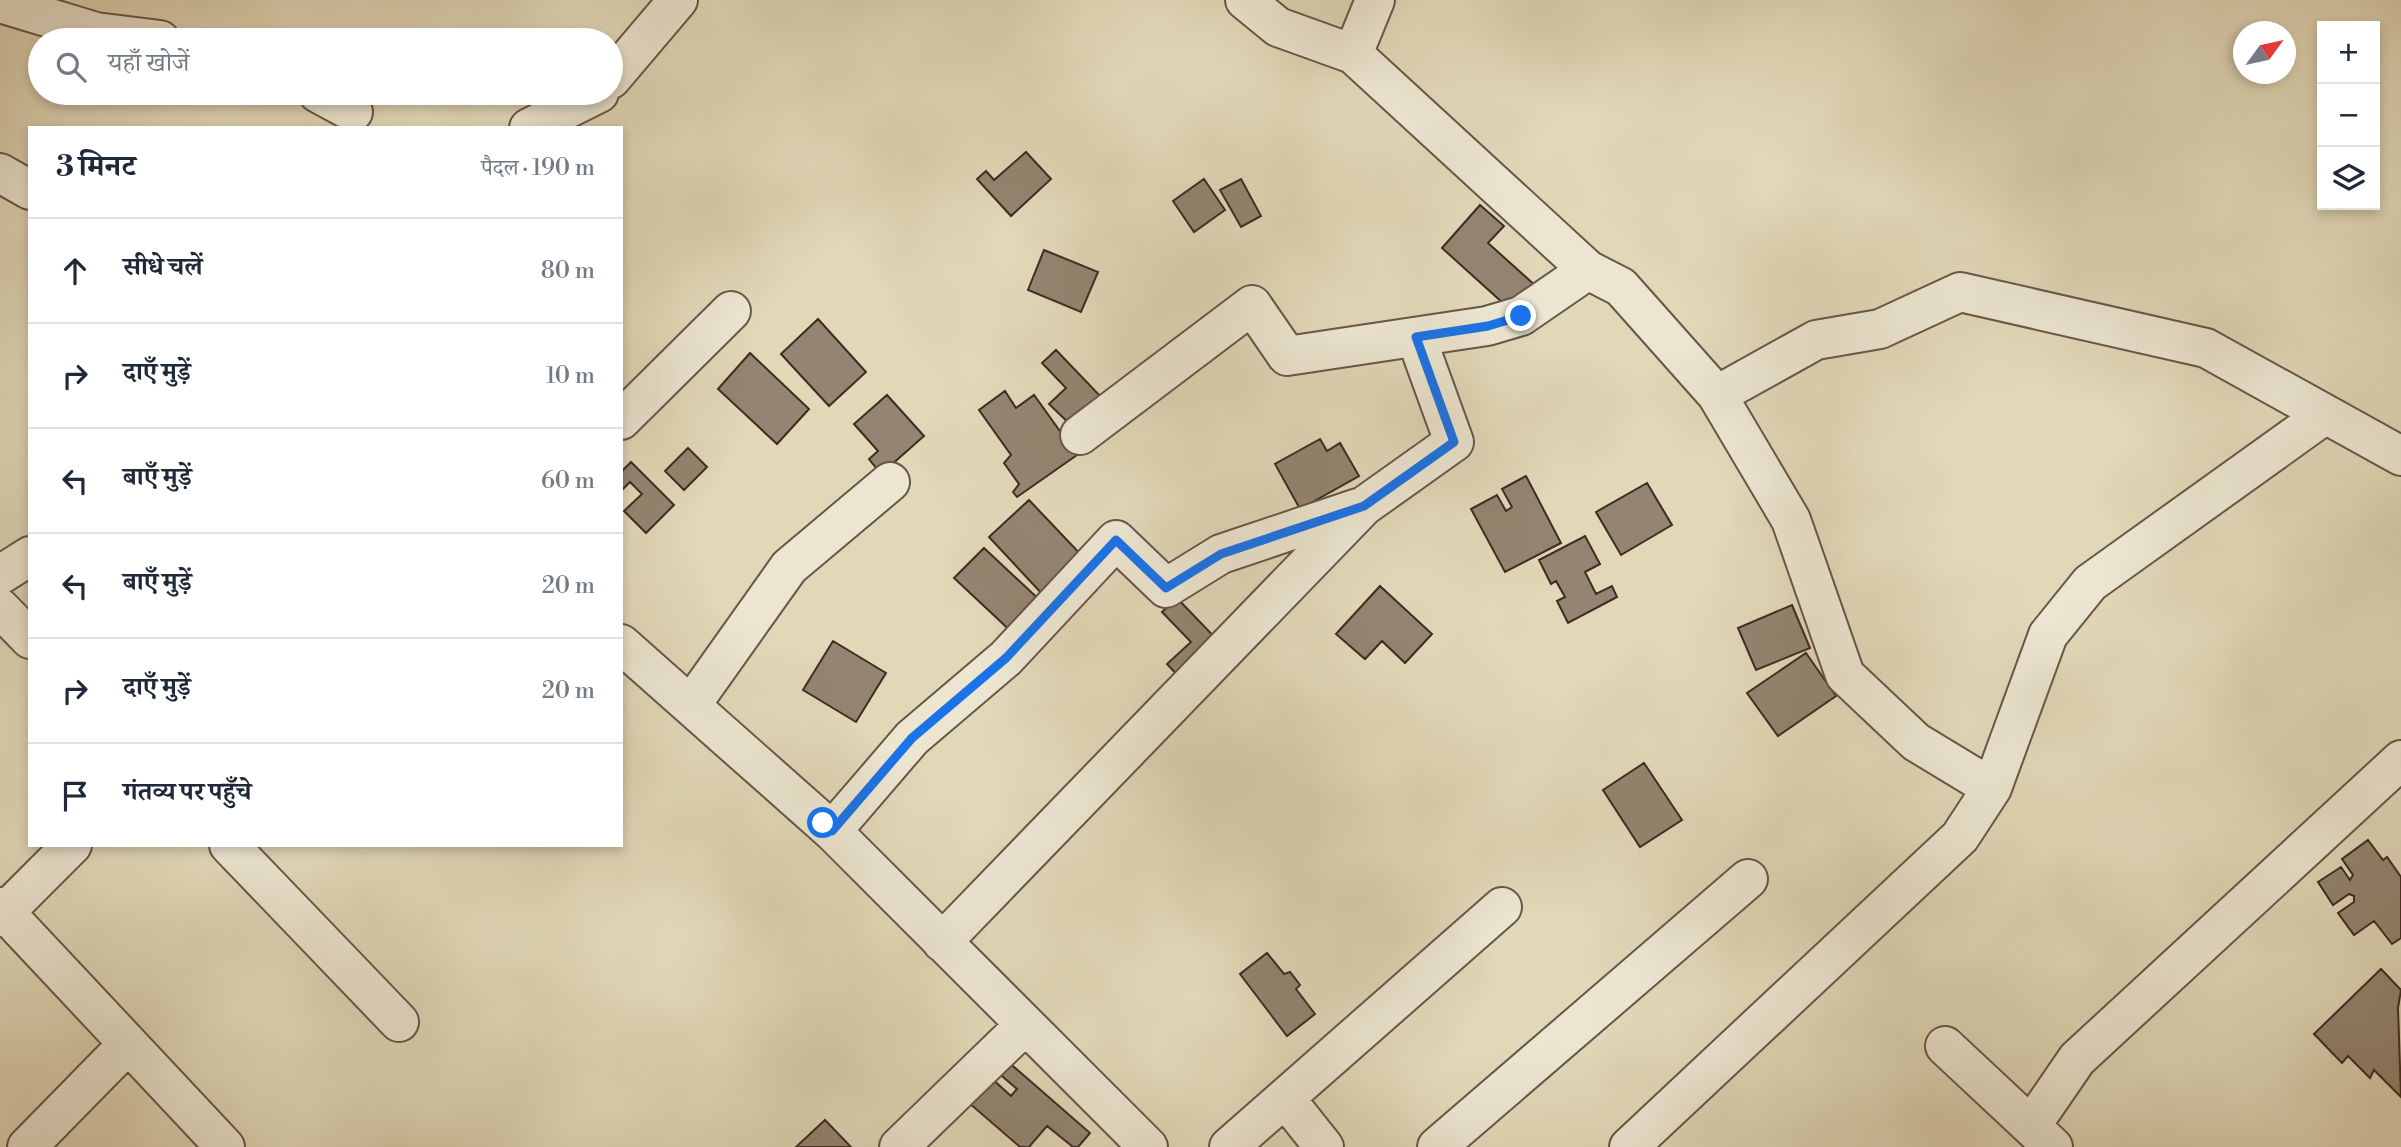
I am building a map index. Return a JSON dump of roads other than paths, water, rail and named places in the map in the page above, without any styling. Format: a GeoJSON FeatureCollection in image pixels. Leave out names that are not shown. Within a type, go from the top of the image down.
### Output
{"type":"FeatureCollection","features":[{"type":"Feature","properties":{"kind":"street"},"geometry":{"type":"LineString","coordinates":[[623,65],[678,0]]}},
{"type":"Feature","properties":{"kind":"street"},"geometry":{"type":"LineString","coordinates":[[1245,0],[1278,27],[1353,54],[1588,270],[1620,287],[1717,395],[1791,520],[1845,675],[1916,742],[1992,788]]}},
{"type":"Feature","properties":{"kind":"street"},"geometry":{"type":"LineString","coordinates":[[1353,54],[1375,0]]}},
{"type":"Feature","properties":{"kind":"street"},"geometry":{"type":"LineString","coordinates":[[0,3],[83,28]]}},
{"type":"Feature","properties":{"kind":"street"},"geometry":{"type":"LineString","coordinates":[[340,105],[353,112]]}},
{"type":"Feature","properties":{"kind":"street"},"geometry":{"type":"LineString","coordinates":[[532,126],[575,105]]}},
{"type":"Feature","properties":{"kind":"street"},"geometry":{"type":"LineString","coordinates":[[0,173],[28,189]]}},
{"type":"Feature","properties":{"kind":"street"},"geometry":{"type":"LineString","coordinates":[[1080,435],[1252,305],[1287,356],[1488,326],[1521,316],[1588,270]]}},
{"type":"Feature","properties":{"kind":"street"},"geometry":{"type":"LineString","coordinates":[[1717,395],[1816,340],[1880,329],[1960,292],[2206,348],[2401,456]]}},
{"type":"Feature","properties":{"kind":"street"},"geometry":{"type":"LineString","coordinates":[[623,418],[731,311]]}},
{"type":"Feature","properties":{"kind":"street"},"geometry":{"type":"LineString","coordinates":[[942,942],[1364,506],[1454,442],[1416,337]]}},
{"type":"Feature","properties":{"kind":"street"},"geometry":{"type":"LineString","coordinates":[[1629,1147],[1960,837],[1992,788],[2048,635],[2090,583],[2323,415]]}},
{"type":"Feature","properties":{"kind":"street"},"geometry":{"type":"LineString","coordinates":[[691,705],[789,567],[890,482]]}},
{"type":"Feature","properties":{"kind":"street"},"geometry":{"type":"LineString","coordinates":[[832,831],[912,738],[1006,658],[1116,540],[1166,588],[1221,554],[1364,506]]}},
{"type":"Feature","properties":{"kind":"street"},"geometry":{"type":"LineString","coordinates":[[0,575],[28,557]]}},
{"type":"Feature","properties":{"kind":"street"},"geometry":{"type":"LineString","coordinates":[[0,608],[28,637]]}},
{"type":"Feature","properties":{"kind":"street"},"geometry":{"type":"LineString","coordinates":[[623,646],[832,831],[1148,1147]]}},
{"type":"Feature","properties":{"kind":"street"},"geometry":{"type":"LineString","coordinates":[[1945,1046],[2042,1137],[2077,1059],[2401,760]]}},
{"type":"Feature","properties":{"kind":"street"},"geometry":{"type":"LineString","coordinates":[[70,847],[2,912],[225,1147]]}},
{"type":"Feature","properties":{"kind":"street"},"geometry":{"type":"LineString","coordinates":[[232,847],[399,1022]]}},
{"type":"Feature","properties":{"kind":"street"},"geometry":{"type":"LineString","coordinates":[[1437,1147],[1748,879]]}},
{"type":"Feature","properties":{"kind":"street"},"geometry":{"type":"LineString","coordinates":[[1229,1147],[1502,907]]}},
{"type":"Feature","properties":{"kind":"street"},"geometry":{"type":"LineString","coordinates":[[899,1147],[1025,1025]]}},
{"type":"Feature","properties":{"kind":"street"},"geometry":{"type":"LineString","coordinates":[[27,1147],[128,1045]]}},
{"type":"Feature","properties":{"kind":"street"},"geometry":{"type":"LineString","coordinates":[[1285,1098],[1324,1147]]}}]}
